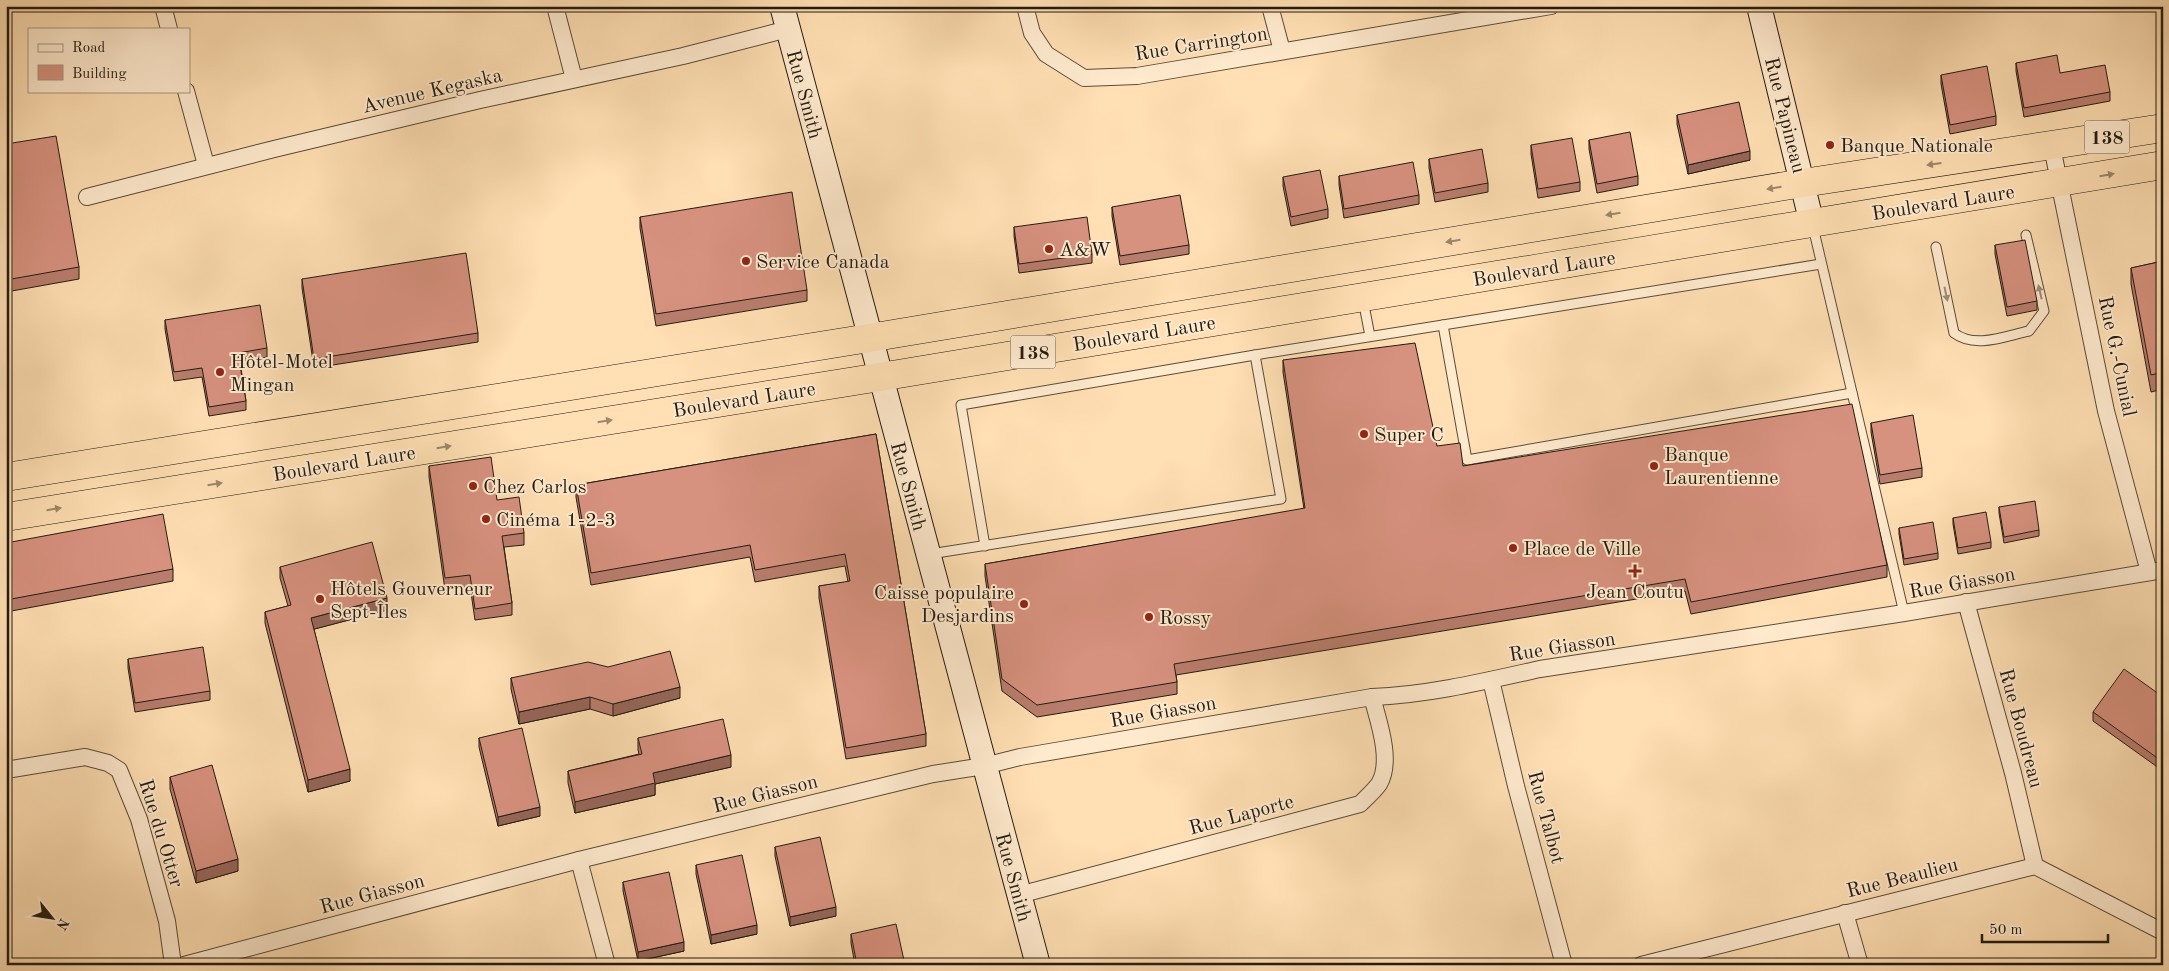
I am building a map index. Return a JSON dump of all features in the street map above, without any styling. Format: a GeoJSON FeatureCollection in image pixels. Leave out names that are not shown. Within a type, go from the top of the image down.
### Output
{"type":"FeatureCollection","features":[{"type":"Feature","properties":{"kind":"highway","name":"Boulevard Laure"},"geometry":{"type":"LineString","coordinates":[[6,477],[869,338],[1802,183],[2052,147],[2163,128]]}},
{"type":"Feature","properties":{"kind":"highway","name":"Boulevard Laure"},"geometry":{"type":"LineString","coordinates":[[6,517],[880,377],[2163,165]]}},
{"type":"Feature","properties":{"kind":"street"},"geometry":{"type":"LineString","coordinates":[[163,6],[169,28]]}},
{"type":"Feature","properties":{"kind":"street"},"geometry":{"type":"LineString","coordinates":[[555,6],[574,79]]}},
{"type":"Feature","properties":{"kind":"street","name":"Rue Smith"},"geometry":{"type":"LineString","coordinates":[[782,6],[869,338],[1038,965]]}},
{"type":"Feature","properties":{"kind":"street","name":"Rue Carrington"},"geometry":{"type":"LineString","coordinates":[[1025,6],[1032,33],[1046,54],[1084,78],[1128,77],[1513,9],[1551,6]]}},
{"type":"Feature","properties":{"kind":"street"},"geometry":{"type":"LineString","coordinates":[[1270,6],[1282,51]]}},
{"type":"Feature","properties":{"kind":"street","name":"Rue Papineau"},"geometry":{"type":"LineString","coordinates":[[1759,6],[1812,224]]}},
{"type":"Feature","properties":{"kind":"street","name":"Avenue Kegaska"},"geometry":{"type":"LineString","coordinates":[[87,197],[206,165],[574,79],[683,56],[788,29]]}},
{"type":"Feature","properties":{"kind":"street"},"geometry":{"type":"LineString","coordinates":[[186,92],[206,165]]}},
{"type":"Feature","properties":{"kind":"street","name":"Rue G.-Cunial"},"geometry":{"type":"LineString","coordinates":[[2052,147],[2106,411],[2156,571]]}},
{"type":"Feature","properties":{"kind":"street","name":"Rue Giasson"},"geometry":{"type":"LineString","coordinates":[[184,965],[579,860],[933,774],[984,766],[1020,757],[1372,697],[1390,696],[1491,680],[1540,669],[1904,613],[2156,571]]}},
{"type":"Feature","properties":{"kind":"street","name":"Rue Boudreau"},"geometry":{"type":"LineString","coordinates":[[1966,602],[2013,773],[2035,866]]}},
{"type":"Feature","properties":{"kind":"street","name":"Rue Talbot"},"geometry":{"type":"LineString","coordinates":[[1491,680],[1516,786],[1564,965]]}},
{"type":"Feature","properties":{"kind":"street","name":"Rue Laporte"},"geometry":{"type":"LineString","coordinates":[[1019,895],[1360,804],[1380,783],[1384,768],[1384,747],[1372,697]]}},
{"type":"Feature","properties":{"kind":"street","name":"Rue du Otter"},"geometry":{"type":"LineString","coordinates":[[6,770],[85,757],[108,763],[119,770],[139,819],[167,921],[173,965]]}},
{"type":"Feature","properties":{"kind":"street"},"geometry":{"type":"LineString","coordinates":[[579,860],[607,965]]}},
{"type":"Feature","properties":{"kind":"street"},"geometry":{"type":"LineString","coordinates":[[2035,866],[2163,932]]}},
{"type":"Feature","properties":{"kind":"street","name":"Rue Beaulieu"},"geometry":{"type":"LineString","coordinates":[[1644,964],[2035,866]]}},
{"type":"Feature","properties":{"kind":"street"},"geometry":{"type":"LineString","coordinates":[[1845,913],[1860,965]]}},
{"type":"Feature","properties":{"kind":"lane"},"geometry":{"type":"LineString","coordinates":[[1812,224],[1904,613]]}},
{"type":"Feature","properties":{"kind":"lane"},"geometry":{"type":"LineString","coordinates":[[1936,247],[1954,332],[1962,339],[1974,342],[2029,331],[2044,311],[2026,235]]}},
{"type":"Feature","properties":{"kind":"lane"},"geometry":{"type":"LineString","coordinates":[[985,546],[961,405],[1370,336],[1821,264]]}},
{"type":"Feature","properties":{"kind":"lane"},"geometry":{"type":"LineString","coordinates":[[1362,298],[1370,336]]}},
{"type":"Feature","properties":{"kind":"lane"},"geometry":{"type":"LineString","coordinates":[[1443,325],[1466,460],[1852,393]]}},
{"type":"Feature","properties":{"kind":"lane"},"geometry":{"type":"LineString","coordinates":[[927,555],[1282,499],[1255,355]]}},
{"type":"Feature","properties":{"kind":"building"},"geometry":{"type":"Polygon","coordinates":[[[2057,55],[2060,73],[2105,65],[2110,92],[2024,108],[2016,63],[2057,55]]]}},
{"type":"Feature","properties":{"kind":"building"},"geometry":{"type":"Polygon","coordinates":[[[1987,66],[1996,116],[1950,125],[1941,75],[1987,66]]]}},
{"type":"Feature","properties":{"kind":"building"},"geometry":{"type":"Polygon","coordinates":[[[1739,102],[1750,151],[1688,165],[1677,115],[1739,102]]]}},
{"type":"Feature","properties":{"kind":"building"},"geometry":{"type":"Polygon","coordinates":[[[1630,132],[1638,176],[1597,184],[1589,140],[1630,132]]]}},
{"type":"Feature","properties":{"kind":"building"},"geometry":{"type":"Polygon","coordinates":[[[56,136],[79,267],[6,280],[6,144],[56,136]]]}},
{"type":"Feature","properties":{"kind":"building"},"geometry":{"type":"Polygon","coordinates":[[[1572,138],[1580,182],[1538,189],[1531,145],[1572,138]]]}},
{"type":"Feature","properties":{"kind":"building"},"geometry":{"type":"Polygon","coordinates":[[[1482,149],[1488,183],[1435,193],[1429,159],[1482,149]]]}},
{"type":"Feature","properties":{"kind":"building"},"geometry":{"type":"Polygon","coordinates":[[[1413,162],[1419,195],[1344,209],[1339,176],[1413,162]]]}},
{"type":"Feature","properties":{"kind":"building"},"geometry":{"type":"Polygon","coordinates":[[[1320,170],[1328,209],[1291,217],[1283,177],[1320,170]]]}},
{"type":"Feature","properties":{"kind":"building"},"geometry":{"type":"Polygon","coordinates":[[[792,192],[807,290],[656,314],[640,217],[792,192]]]}},
{"type":"Feature","properties":{"kind":"building"},"geometry":{"type":"Polygon","coordinates":[[[1180,195],[1189,245],[1120,256],[1112,207],[1180,195]]]}},
{"type":"Feature","properties":{"kind":"building"},"geometry":{"type":"Polygon","coordinates":[[[1087,217],[1092,254],[1019,264],[1014,227],[1087,217]]]}},
{"type":"Feature","properties":{"kind":"building"},"geometry":{"type":"Polygon","coordinates":[[[2025,240],[2037,301],[2007,307],[1995,245],[2025,240]]]}},
{"type":"Feature","properties":{"kind":"building"},"geometry":{"type":"Polygon","coordinates":[[[466,253],[478,333],[314,359],[302,279],[466,253]]]}},
{"type":"Feature","properties":{"kind":"building"},"geometry":{"type":"Polygon","coordinates":[[[2163,261],[2163,372],[2151,375],[2131,268],[2163,261]]]}},
{"type":"Feature","properties":{"kind":"building"},"geometry":{"type":"Polygon","coordinates":[[[260,305],[267,348],[238,353],[246,401],[209,407],[202,368],[174,372],[165,320],[260,305]]]}},
{"type":"Feature","properties":{"kind":"building","name":"Place de Ville"},"geometry":{"type":"Polygon","coordinates":[[[1415,343],[1437,446],[1460,443],[1463,466],[1852,404],[1887,565],[1691,602],[1685,579],[1174,664],[1177,682],[1037,705],[1002,679],[985,564],[1305,508],[1283,360],[1415,343]]]}},
{"type":"Feature","properties":{"kind":"building"},"geometry":{"type":"Polygon","coordinates":[[[1913,415],[1922,468],[1880,475],[1871,423],[1913,415]]]}},
{"type":"Feature","properties":{"kind":"building"},"geometry":{"type":"Polygon","coordinates":[[[876,434],[926,734],[846,748],[819,586],[850,581],[845,554],[755,570],[750,545],[591,573],[576,485],[876,434]]]}},
{"type":"Feature","properties":{"kind":"building"},"geometry":{"type":"Polygon","coordinates":[[[491,457],[497,500],[519,497],[524,533],[502,536],[512,603],[475,609],[470,575],[445,578],[429,466],[491,457]]]}},
{"type":"Feature","properties":{"kind":"building"},"geometry":{"type":"Polygon","coordinates":[[[2035,501],[2039,530],[2004,537],[1999,507],[2035,501]]]}},
{"type":"Feature","properties":{"kind":"building"},"geometry":{"type":"Polygon","coordinates":[[[1986,512],[1991,542],[1958,548],[1953,518],[1986,512]]]}},
{"type":"Feature","properties":{"kind":"building"},"geometry":{"type":"Polygon","coordinates":[[[163,514],[173,569],[6,600],[6,543],[163,514]]]}},
{"type":"Feature","properties":{"kind":"building"},"geometry":{"type":"Polygon","coordinates":[[[1933,522],[1938,553],[1904,559],[1899,528],[1933,522]]]}},
{"type":"Feature","properties":{"kind":"building"},"geometry":{"type":"Polygon","coordinates":[[[372,542],[387,598],[311,618],[350,769],[308,780],[265,612],[291,605],[280,567],[372,542]]]}},
{"type":"Feature","properties":{"kind":"building"},"geometry":{"type":"Polygon","coordinates":[[[203,647],[210,691],[135,703],[128,659],[203,647]]]}},
{"type":"Feature","properties":{"kind":"building"},"geometry":{"type":"Polygon","coordinates":[[[670,651],[680,687],[613,704],[590,697],[519,712],[511,678],[588,662],[608,667],[670,651]]]}},
{"type":"Feature","properties":{"kind":"building"},"geometry":{"type":"Polygon","coordinates":[[[2124,669],[2163,697],[2163,762],[2093,712],[2124,669]]]}},
{"type":"Feature","properties":{"kind":"building"},"geometry":{"type":"Polygon","coordinates":[[[723,719],[731,755],[653,773],[655,783],[575,802],[568,771],[642,754],[638,738],[723,719]]]}},
{"type":"Feature","properties":{"kind":"building"},"geometry":{"type":"Polygon","coordinates":[[[522,728],[540,807],[498,817],[479,738],[522,728]]]}},
{"type":"Feature","properties":{"kind":"building"},"geometry":{"type":"Polygon","coordinates":[[[212,765],[238,859],[196,871],[170,777],[212,765]]]}},
{"type":"Feature","properties":{"kind":"building"},"geometry":{"type":"Polygon","coordinates":[[[820,837],[836,907],[790,917],[775,847],[820,837]]]}},
{"type":"Feature","properties":{"kind":"building"},"geometry":{"type":"Polygon","coordinates":[[[742,855],[757,925],[711,935],[696,865],[742,855]]]}},
{"type":"Feature","properties":{"kind":"building"},"geometry":{"type":"Polygon","coordinates":[[[669,872],[684,942],[638,952],[623,882],[669,872]]]}},
{"type":"Feature","properties":{"kind":"building"},"geometry":{"type":"Polygon","coordinates":[[[896,924],[905,965],[857,965],[851,934],[896,924]]]}},
{"type":"Feature","properties":{"kind":"place","name":"Banque Nationale"},"geometry":{"type":"Point","coordinates":[1830,145]}},
{"type":"Feature","properties":{"kind":"place","name":"A&W"},"geometry":{"type":"Point","coordinates":[1049,249]}},
{"type":"Feature","properties":{"kind":"place","name":"Service Canada"},"geometry":{"type":"Point","coordinates":[746,261]}},
{"type":"Feature","properties":{"kind":"place","name":"Hôtel-Motel Mingan"},"geometry":{"type":"Point","coordinates":[220,372]}},
{"type":"Feature","properties":{"kind":"place","name":"Super C"},"geometry":{"type":"Point","coordinates":[1364,434]}},
{"type":"Feature","properties":{"kind":"place","name":"Banque Laurentienne"},"geometry":{"type":"Point","coordinates":[1654,466]}},
{"type":"Feature","properties":{"kind":"place","name":"Chez Carlos"},"geometry":{"type":"Point","coordinates":[473,486]}},
{"type":"Feature","properties":{"kind":"place","name":"Cinéma 1-2-3"},"geometry":{"type":"Point","coordinates":[486,519]}},
{"type":"Feature","properties":{"kind":"place","name":"Place de Ville"},"geometry":{"type":"Point","coordinates":[1513,548]}},
{"type":"Feature","properties":{"kind":"place","name":"Jean Coutu"},"geometry":{"type":"Point","coordinates":[1635,571]}},
{"type":"Feature","properties":{"kind":"place","name":"Hôtels Gouverneur Sept-Îles"},"geometry":{"type":"Point","coordinates":[320,599]}},
{"type":"Feature","properties":{"kind":"place","name":"Caisse populaire Desjardins"},"geometry":{"type":"Point","coordinates":[1024,604]}},
{"type":"Feature","properties":{"kind":"place","name":"Rossy"},"geometry":{"type":"Point","coordinates":[1149,617]}}]}
